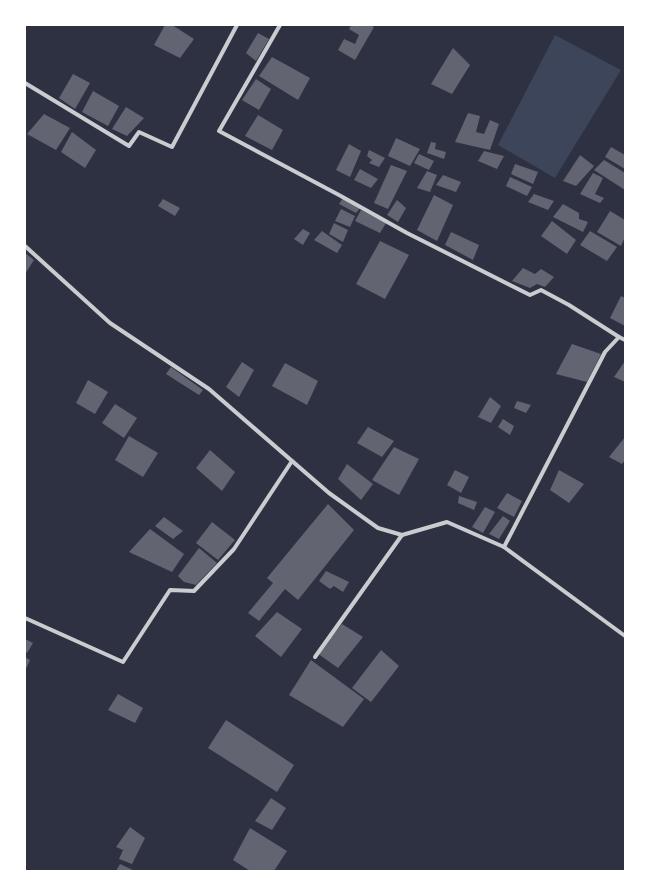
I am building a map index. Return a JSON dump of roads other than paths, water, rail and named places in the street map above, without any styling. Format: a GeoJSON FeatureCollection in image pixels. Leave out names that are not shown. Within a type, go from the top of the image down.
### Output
{"type":"FeatureCollection","features":[{"type":"Feature","properties":{"kind":"street"},"geometry":{"type":"LineString","coordinates":[[25,83],[129,146],[139,132],[172,147],[238,25]]}},
{"type":"Feature","properties":{"kind":"street"},"geometry":{"type":"LineString","coordinates":[[280,25],[219,131],[339,194],[407,233],[530,295],[542,290],[625,340]]}},
{"type":"Feature","properties":{"kind":"street"},"geometry":{"type":"LineString","coordinates":[[25,246],[110,323],[209,389],[329,493],[378,528],[402,535],[447,522],[504,547],[625,636]]}},
{"type":"Feature","properties":{"kind":"street"},"geometry":{"type":"LineString","coordinates":[[504,547],[605,352],[619,337]]}},
{"type":"Feature","properties":{"kind":"street"},"geometry":{"type":"LineString","coordinates":[[25,618],[123,662],[170,590],[194,591],[234,549],[292,462]]}},
{"type":"Feature","properties":{"kind":"street"},"geometry":{"type":"LineString","coordinates":[[315,657],[402,535]]}}]}
